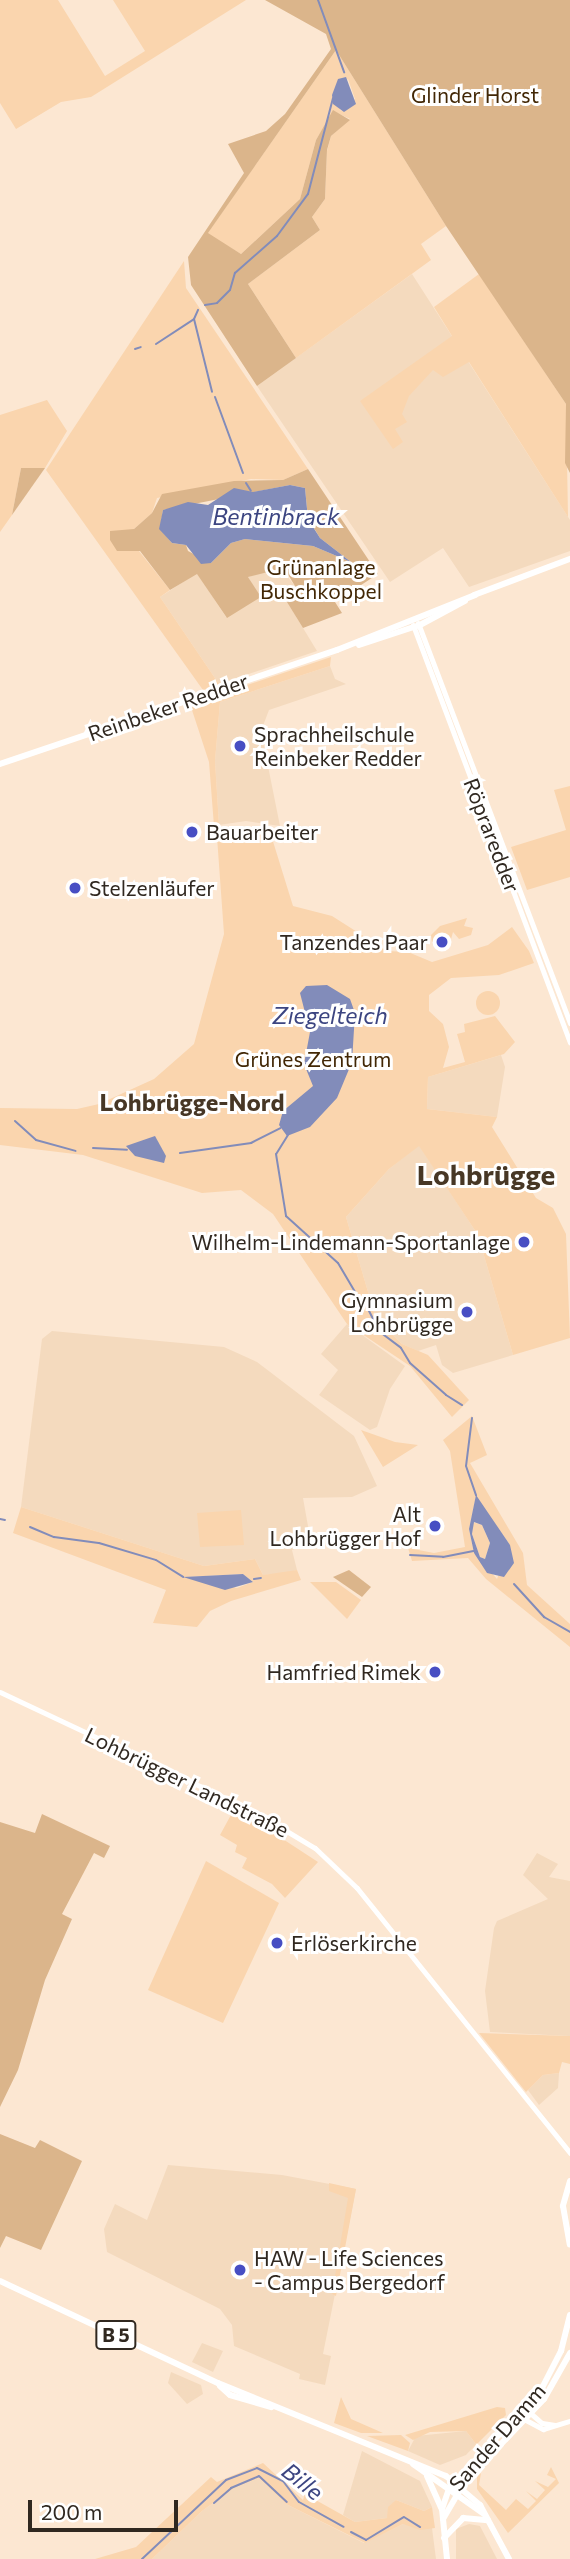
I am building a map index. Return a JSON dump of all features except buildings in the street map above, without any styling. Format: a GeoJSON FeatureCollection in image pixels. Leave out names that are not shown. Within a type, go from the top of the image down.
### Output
{"type":"FeatureCollection","features":[{"type":"Feature","properties":{"kind":"main road","name":"Reinbeker Redder"},"geometry":{"type":"LineString","coordinates":[[337,650],[570,559]]}},
{"type":"Feature","properties":{"kind":"main road","name":"Reinbeker Redder"},"geometry":{"type":"LineString","coordinates":[[0,764],[337,650],[417,626],[475,595]]}},
{"type":"Feature","properties":{"kind":"main road"},"geometry":{"type":"LineString","coordinates":[[570,2181],[563,2206],[570,2244]]}},
{"type":"Feature","properties":{"kind":"main road","name":"B 5"},"geometry":{"type":"LineString","coordinates":[[0,2281],[218,2384],[454,2481],[488,2518],[509,2559]]}},
{"type":"Feature","properties":{"kind":"main road","name":"Sander Damm"},"geometry":{"type":"LineString","coordinates":[[447,2559],[442,2509],[449,2489],[518,2414],[554,2368],[570,2315]]}},
{"type":"Feature","properties":{"kind":"main road","name":"Sander Damm"},"geometry":{"type":"LineString","coordinates":[[443,2519],[461,2487],[531,2413],[556,2382],[570,2353]]}},
{"type":"Feature","properties":{"kind":"main road","name":"B 5"},"geometry":{"type":"LineString","coordinates":[[411,2462],[488,2518]]}},
{"type":"Feature","properties":{"kind":"main road"},"geometry":{"type":"LineString","coordinates":[[426,2474],[442,2509]]}},
{"type":"Feature","properties":{"kind":"main road"},"geometry":{"type":"LineString","coordinates":[[444,2538],[463,2518],[488,2518]]}},
{"type":"Feature","properties":{"kind":"street"},"geometry":{"type":"LineString","coordinates":[[412,620],[417,626]]}},
{"type":"Feature","properties":{"kind":"street","name":"Röpraredder"},"geometry":{"type":"LineString","coordinates":[[417,626],[570,1023]]}},
{"type":"Feature","properties":{"kind":"street","name":"Röpraredder"},"geometry":{"type":"LineString","coordinates":[[417,626],[570,1042]]}},
{"type":"Feature","properties":{"kind":"street","name":"Lohbrügger Landstraße"},"geometry":{"type":"LineString","coordinates":[[0,1692],[255,1812],[324,1855],[357,1888],[570,2153]]}},
{"type":"Feature","properties":{"kind":"street"},"geometry":{"type":"LineString","coordinates":[[524,2407],[542,2423],[555,2425]]}},
{"type":"Feature","properties":{"kind":"street"},"geometry":{"type":"LineString","coordinates":[[518,2414],[543,2429],[570,2421]]}},
{"type":"Feature","properties":{"kind":"shaded area"},"geometry":{"type":"Polygon","coordinates":[[[412,274],[570,520],[570,551],[469,587],[443,548],[390,582],[257,386],[412,274]]]}},
{"type":"Feature","properties":{"kind":"shaded area"},"geometry":{"type":"Polygon","coordinates":[[[279,566],[295,586],[283,595],[317,651],[219,684],[160,597],[197,573],[226,617],[260,597],[248,577],[279,566]]]}},
{"type":"Feature","properties":{"kind":"shaded area","name":"Sprachheilschule Reinbeker Redder"},"geometry":{"type":"Polygon","coordinates":[[[330,666],[335,679],[346,684],[269,710],[261,731],[280,826],[246,821],[219,825],[215,761],[220,702],[330,666]]]}},
{"type":"Feature","properties":{"kind":"shaded area"},"geometry":{"type":"Polygon","coordinates":[[[501,1055],[505,1067],[497,1117],[427,1109],[428,1077],[501,1055]]]}},
{"type":"Feature","properties":{"kind":"shaded area"},"geometry":{"type":"Polygon","coordinates":[[[419,1145],[478,1235],[513,1355],[453,1373],[442,1365],[436,1345],[418,1351],[402,1344],[376,1319],[346,1217],[389,1169],[419,1145]]]}},
{"type":"Feature","properties":{"kind":"shaded area"},"geometry":{"type":"Polygon","coordinates":[[[347,1324],[405,1366],[390,1389],[377,1427],[370,1430],[319,1395],[338,1370],[321,1354],[347,1324]]]}},
{"type":"Feature","properties":{"kind":"shaded area"},"geometry":{"type":"Polygon","coordinates":[[[52,1331],[224,1347],[257,1362],[354,1436],[377,1486],[352,1497],[303,1498],[311,1543],[292,1550],[297,1570],[282,1574],[263,1575],[255,1559],[204,1566],[21,1507],[42,1339],[52,1331]]]}},
{"type":"Feature","properties":{"kind":"shaded area"},"geometry":{"type":"Polygon","coordinates":[[[537,1853],[558,1864],[549,1877],[570,1881],[570,2036],[490,2032],[485,1991],[494,1928],[497,1921],[548,1899],[523,1875],[537,1853]]]}},
{"type":"Feature","properties":{"kind":"shaded area"},"geometry":{"type":"Polygon","coordinates":[[[559,2073],[558,2088],[539,2105],[528,2090],[543,2075],[559,2073]]]}},
{"type":"Feature","properties":{"kind":"shaded area","name":"HAW - Life Sciences - Campus Bergedorf"},"geometry":{"type":"Polygon","coordinates":[[[168,2165],[282,2175],[356,2189],[323,2354],[331,2356],[325,2385],[299,2379],[300,2374],[234,2346],[232,2325],[220,2309],[107,2252],[104,2229],[115,2204],[147,2220],[168,2165]]]}},
{"type":"Feature","properties":{"kind":"shaded area"},"geometry":{"type":"Polygon","coordinates":[[[202,2343],[223,2351],[213,2372],[192,2362],[202,2343]]]}},
{"type":"Feature","properties":{"kind":"shaded area"},"geometry":{"type":"Polygon","coordinates":[[[171,2372],[201,2385],[203,2394],[187,2404],[168,2383],[171,2372]]]}},
{"type":"Feature","properties":{"kind":"shaded area"},"geometry":{"type":"Polygon","coordinates":[[[466,2431],[476,2444],[466,2455],[440,2465],[408,2451],[416,2436],[466,2431]]]}},
{"type":"Feature","properties":{"kind":"shaded area"},"geometry":{"type":"Polygon","coordinates":[[[362,2451],[420,2481],[432,2507],[424,2511],[396,2500],[387,2518],[355,2522],[343,2515],[362,2451]]]}},
{"type":"Feature","properties":{"kind":"shaded area"},"geometry":{"type":"Polygon","coordinates":[[[259,2478],[286,2504],[364,2543],[403,2524],[432,2528],[436,2559],[152,2559],[202,2511],[234,2488],[259,2478]]]}},
{"type":"Feature","properties":{"kind":"shaded area"},"geometry":{"type":"Polygon","coordinates":[[[469,2524],[480,2526],[497,2559],[456,2559],[456,2529],[469,2524]]]}},
{"type":"Feature","properties":{"kind":"green space"},"geometry":{"type":"Polygon","coordinates":[[[0,0],[58,0],[105,76],[145,51],[113,0],[246,0],[91,97],[61,102],[16,129],[0,103],[0,0]]]}},
{"type":"Feature","properties":{"kind":"green space","name":"Glinder Horst"},"geometry":{"type":"Polygon","coordinates":[[[265,0],[570,0],[570,473],[565,463],[566,404],[446,226],[336,50],[208,233],[241,254],[300,199],[316,140],[333,110],[350,120],[331,136],[327,150],[325,199],[312,217],[320,230],[248,284],[296,358],[257,386],[191,285],[188,257],[244,173],[228,144],[266,131],[285,114],[331,49],[326,34],[265,0]]]}},
{"type":"Feature","properties":{"kind":"green space"},"geometry":{"type":"Polygon","coordinates":[[[336,50],[446,226],[421,244],[431,260],[296,358],[248,284],[320,230],[312,217],[325,199],[327,151],[331,136],[350,119],[333,111],[316,140],[300,199],[241,254],[207,234],[336,50]],[[348,79],[332,95],[341,111],[355,99],[348,79]]]}},
{"type":"Feature","properties":{"kind":"green space"},"geometry":{"type":"Polygon","coordinates":[[[184,261],[186,288],[308,469],[283,480],[251,479],[157,498],[152,513],[134,529],[139,551],[170,590],[160,597],[219,684],[203,690],[46,470],[184,261]]]}},
{"type":"Feature","properties":{"kind":"green space"},"geometry":{"type":"Polygon","coordinates":[[[479,274],[566,404],[568,517],[469,362],[443,377],[433,370],[409,396],[402,414],[407,422],[395,429],[403,442],[393,449],[360,401],[452,336],[434,307],[479,274]]]}},
{"type":"Feature","properties":{"kind":"green space"},"geometry":{"type":"Polygon","coordinates":[[[47,400],[67,431],[45,468],[21,468],[12,515],[0,532],[0,415],[47,400]]]}},
{"type":"Feature","properties":{"kind":"green space"},"geometry":{"type":"Polygon","coordinates":[[[21,468],[45,468],[12,515],[21,468]]]}},
{"type":"Feature","properties":{"kind":"green space","name":"Grünanlage Buschkoppel"},"geometry":{"type":"Polygon","coordinates":[[[308,469],[378,574],[335,602],[342,613],[303,628],[282,594],[295,586],[284,568],[248,577],[261,597],[227,618],[197,574],[170,590],[140,551],[117,551],[110,540],[110,531],[134,529],[152,513],[162,494],[234,481],[283,480],[308,469]],[[290,485],[163,510],[160,529],[172,543],[186,545],[188,551],[211,563],[231,543],[245,539],[313,546],[351,562],[320,538],[308,518],[305,488],[290,485]]]}},
{"type":"Feature","properties":{"kind":"green space"},"geometry":{"type":"Polygon","coordinates":[[[331,657],[330,666],[220,702],[215,761],[219,825],[214,826],[209,762],[190,704],[331,657]]]}},
{"type":"Feature","properties":{"kind":"green space"},"geometry":{"type":"Polygon","coordinates":[[[570,786],[570,877],[527,890],[511,847],[566,830],[554,790],[570,786]]]}},
{"type":"Feature","properties":{"kind":"green space","name":"Grünes Zentrum"},"geometry":{"type":"Polygon","coordinates":[[[271,835],[293,906],[332,916],[387,951],[408,952],[432,962],[488,945],[512,927],[534,963],[499,975],[451,978],[429,995],[429,1011],[443,1024],[449,1047],[443,1068],[465,1062],[457,1034],[465,1032],[464,1024],[495,1016],[515,1042],[504,1054],[428,1077],[427,1109],[497,1117],[492,1127],[536,1198],[553,1208],[566,1234],[570,1338],[513,1355],[478,1235],[419,1146],[389,1169],[346,1217],[376,1319],[402,1344],[428,1355],[469,1400],[452,1417],[410,1366],[347,1324],[273,1214],[241,1190],[202,1193],[83,1155],[0,1145],[0,1108],[77,1109],[99,1104],[154,1079],[194,1044],[224,934],[217,837],[271,835]]]}},
{"type":"Feature","properties":{"kind":"green space"},"geometry":{"type":"Polygon","coordinates":[[[467,918],[464,926],[473,928],[471,935],[459,939],[453,932],[450,943],[432,942],[431,935],[440,926],[467,918]]]}},
{"type":"Feature","properties":{"kind":"green space"},"geometry":{"type":"Polygon","coordinates":[[[488,991],[497,994],[500,1003],[497,1012],[488,1015],[479,1012],[476,1003],[479,994],[488,991]]]}},
{"type":"Feature","properties":{"kind":"green space"},"geometry":{"type":"Polygon","coordinates":[[[472,1416],[487,1455],[470,1463],[523,1553],[527,1585],[570,1624],[570,1647],[486,1579],[468,1558],[412,1561],[408,1548],[434,1553],[465,1547],[450,1451],[443,1440],[472,1416]],[[476,1497],[469,1529],[474,1553],[497,1579],[510,1545],[476,1497]]]}},
{"type":"Feature","properties":{"kind":"green space"},"geometry":{"type":"Polygon","coordinates":[[[361,1430],[395,1442],[418,1445],[383,1467],[361,1430]]]}},
{"type":"Feature","properties":{"kind":"green space"},"geometry":{"type":"Polygon","coordinates":[[[21,1507],[204,1566],[255,1559],[263,1575],[297,1570],[301,1580],[231,1601],[210,1611],[197,1627],[153,1623],[166,1590],[13,1533],[21,1507]],[[243,1574],[186,1577],[237,1588],[253,1582],[243,1574]]]}},
{"type":"Feature","properties":{"kind":"green space"},"geometry":{"type":"Polygon","coordinates":[[[241,1510],[244,1545],[200,1547],[197,1513],[241,1510]]]}},
{"type":"Feature","properties":{"kind":"green space"},"geometry":{"type":"Polygon","coordinates":[[[473,1522],[482,1525],[490,1543],[485,1559],[480,1557],[472,1534],[473,1522]]]}},
{"type":"Feature","properties":{"kind":"green space"},"geometry":{"type":"Polygon","coordinates":[[[349,1570],[371,1587],[362,1597],[333,1577],[349,1570]]]}},
{"type":"Feature","properties":{"kind":"green space"},"geometry":{"type":"Polygon","coordinates":[[[310,1582],[336,1582],[361,1600],[347,1619],[310,1582]]]}},
{"type":"Feature","properties":{"kind":"green space"},"geometry":{"type":"Polygon","coordinates":[[[232,1813],[269,1830],[318,1862],[285,1898],[272,1884],[242,1868],[247,1858],[235,1852],[237,1845],[220,1835],[232,1813]]]}},
{"type":"Feature","properties":{"kind":"green space"},"geometry":{"type":"Polygon","coordinates":[[[42,1814],[110,1846],[104,1858],[94,1853],[62,1914],[72,1919],[45,1980],[18,2070],[0,2107],[0,1822],[35,1833],[42,1814]]]}},
{"type":"Feature","properties":{"kind":"green space"},"geometry":{"type":"Polygon","coordinates":[[[206,1861],[279,1903],[223,2023],[148,1990],[206,1861]]]}},
{"type":"Feature","properties":{"kind":"green space"},"geometry":{"type":"Polygon","coordinates":[[[479,2033],[570,2036],[570,2064],[562,2062],[559,2073],[543,2075],[526,2092],[479,2033]]]}},
{"type":"Feature","properties":{"kind":"green space"},"geometry":{"type":"Polygon","coordinates":[[[0,2134],[35,2148],[40,2140],[82,2161],[41,2250],[6,2236],[0,2248],[0,2134]]]}},
{"type":"Feature","properties":{"kind":"green space"},"geometry":{"type":"Polygon","coordinates":[[[329,2183],[356,2189],[336,2296],[332,2294],[348,2198],[329,2191],[329,2183]]]}},
{"type":"Feature","properties":{"kind":"green space"},"geometry":{"type":"Polygon","coordinates":[[[341,2397],[351,2419],[383,2433],[361,2433],[334,2423],[341,2397]]]}},
{"type":"Feature","properties":{"kind":"green space"},"geometry":{"type":"Polygon","coordinates":[[[497,2407],[505,2408],[506,2415],[469,2452],[476,2444],[466,2431],[430,2432],[413,2440],[405,2435],[497,2407]]]}},
{"type":"Feature","properties":{"kind":"green space"},"geometry":{"type":"Polygon","coordinates":[[[401,2435],[410,2443],[408,2451],[367,2436],[401,2435]]]}},
{"type":"Feature","properties":{"kind":"green space"},"geometry":{"type":"Polygon","coordinates":[[[263,2463],[303,2500],[305,2494],[355,2522],[387,2518],[388,2507],[396,2500],[424,2511],[432,2507],[435,2528],[420,2530],[403,2524],[365,2543],[286,2504],[259,2478],[234,2488],[202,2511],[152,2559],[95,2559],[136,2547],[211,2477],[217,2482],[263,2463]]]}},
{"type":"Feature","properties":{"kind":"green space"},"geometry":{"type":"Polygon","coordinates":[[[551,2467],[559,2483],[508,2533],[477,2489],[477,2477],[481,2473],[479,2485],[506,2510],[516,2499],[528,2509],[536,2501],[526,2491],[537,2499],[545,2490],[535,2481],[548,2487],[556,2479],[547,2475],[551,2467]]]}},
{"type":"Feature","properties":{"kind":"water"},"geometry":{"type":"Polygon","coordinates":[[[346,77],[356,104],[344,112],[333,104],[332,95],[338,79],[346,77]]]}},
{"type":"Feature","properties":{"kind":"water","name":"Bentinbrack"},"geometry":{"type":"Polygon","coordinates":[[[290,485],[305,488],[308,519],[320,538],[351,562],[313,546],[245,539],[231,543],[211,563],[201,564],[186,545],[172,543],[159,529],[163,510],[188,502],[208,505],[234,488],[253,492],[290,485]]]}},
{"type":"Feature","properties":{"kind":"water","name":"Ziegelteich"},"geometry":{"type":"Polygon","coordinates":[[[327,985],[350,999],[355,1013],[352,1062],[337,1098],[310,1127],[287,1136],[279,1125],[283,1111],[313,1086],[304,1064],[310,1032],[300,993],[306,986],[327,985]]]}},
{"type":"Feature","properties":{"kind":"water"},"geometry":{"type":"Polygon","coordinates":[[[155,1136],[166,1156],[164,1163],[135,1156],[126,1146],[155,1136]]]}},
{"type":"Feature","properties":{"kind":"water"},"geometry":{"type":"Polygon","coordinates":[[[476,1495],[510,1545],[514,1563],[504,1577],[487,1573],[474,1553],[469,1529],[476,1495]],[[474,1522],[472,1534],[480,1557],[485,1559],[490,1543],[482,1525],[474,1522]]]}},
{"type":"Feature","properties":{"kind":"water"},"geometry":{"type":"Polygon","coordinates":[[[243,1574],[253,1582],[225,1590],[183,1577],[243,1574]]]}},
{"type":"Feature","properties":{"kind":"waterway"},"geometry":{"type":"LineString","coordinates":[[318,0],[344,72]]}},
{"type":"Feature","properties":{"kind":"waterway"},"geometry":{"type":"LineString","coordinates":[[205,305],[217,303],[230,290],[235,273],[277,236],[308,194],[333,98]]}},
{"type":"Feature","properties":{"kind":"waterway"},"geometry":{"type":"LineString","coordinates":[[156,344],[194,319],[198,310]]}},
{"type":"Feature","properties":{"kind":"waterway"},"geometry":{"type":"LineString","coordinates":[[194,319],[212,392]]}},
{"type":"Feature","properties":{"kind":"waterway"},"geometry":{"type":"LineString","coordinates":[[135,349],[141,347]]}},
{"type":"Feature","properties":{"kind":"waterway"},"geometry":{"type":"LineString","coordinates":[[215,397],[243,473]]}},
{"type":"Feature","properties":{"kind":"waterway"},"geometry":{"type":"LineString","coordinates":[[246,483],[251,491]]}},
{"type":"Feature","properties":{"kind":"waterway"},"geometry":{"type":"LineString","coordinates":[[15,1121],[36,1140],[76,1151]]}},
{"type":"Feature","properties":{"kind":"waterway"},"geometry":{"type":"LineString","coordinates":[[180,1153],[251,1143],[280,1128]]}},
{"type":"Feature","properties":{"kind":"waterway"},"geometry":{"type":"LineString","coordinates":[[288,1135],[276,1154],[286,1216],[338,1263],[361,1302]]}},
{"type":"Feature","properties":{"kind":"waterway"},"geometry":{"type":"LineString","coordinates":[[93,1148],[127,1150]]}},
{"type":"Feature","properties":{"kind":"waterway"},"geometry":{"type":"LineString","coordinates":[[367,1307],[380,1332],[401,1348],[410,1363],[446,1395],[462,1405]]}},
{"type":"Feature","properties":{"kind":"waterway"},"geometry":{"type":"LineString","coordinates":[[472,1418],[466,1466],[476,1495]]}},
{"type":"Feature","properties":{"kind":"waterway"},"geometry":{"type":"LineString","coordinates":[[0,1519],[5,1520]]}},
{"type":"Feature","properties":{"kind":"waterway"},"geometry":{"type":"LineString","coordinates":[[30,1527],[54,1537],[99,1543],[156,1560],[183,1577]]}},
{"type":"Feature","properties":{"kind":"waterway"},"geometry":{"type":"LineString","coordinates":[[410,1555],[443,1557],[473,1551]]}},
{"type":"Feature","properties":{"kind":"waterway"},"geometry":{"type":"LineString","coordinates":[[254,1579],[261,1578]]}},
{"type":"Feature","properties":{"kind":"waterway"},"geometry":{"type":"LineString","coordinates":[[514,1584],[544,1617],[570,1632]]}},
{"type":"Feature","properties":{"kind":"waterway","name":"Bille"},"geometry":{"type":"LineString","coordinates":[[142,2559],[226,2480],[257,2468],[283,2481],[299,2502],[344,2527]]}},
{"type":"Feature","properties":{"kind":"waterway"},"geometry":{"type":"LineString","coordinates":[[214,2503],[231,2488],[259,2476],[287,2502]]}},
{"type":"Feature","properties":{"kind":"waterway","name":"Bille"},"geometry":{"type":"LineString","coordinates":[[351,2532],[366,2540],[404,2517],[420,2527]]}},
{"type":"Feature","properties":{"kind":"place","name":"Sprachheilschule Reinbeker Redder"},"geometry":{"type":"Point","coordinates":[240,746]}},
{"type":"Feature","properties":{"kind":"place","name":"Bauarbeiter"},"geometry":{"type":"Point","coordinates":[192,832]}},
{"type":"Feature","properties":{"kind":"place","name":"Stelzenläufer"},"geometry":{"type":"Point","coordinates":[75,888]}},
{"type":"Feature","properties":{"kind":"place","name":"Tanzendes Paar"},"geometry":{"type":"Point","coordinates":[442,942]}},
{"type":"Feature","properties":{"kind":"place","name":"Wilhelm-Lindemann-Sportanlage"},"geometry":{"type":"Point","coordinates":[524,1242]}},
{"type":"Feature","properties":{"kind":"place","name":"Gymnasium Lohbrügge"},"geometry":{"type":"Point","coordinates":[467,1312]}},
{"type":"Feature","properties":{"kind":"place","name":"Alt Lohbrügger Hof"},"geometry":{"type":"Point","coordinates":[435,1526]}},
{"type":"Feature","properties":{"kind":"place","name":"Hamfried Rimek"},"geometry":{"type":"Point","coordinates":[435,1672]}},
{"type":"Feature","properties":{"kind":"place","name":"Erlöserkirche"},"geometry":{"type":"Point","coordinates":[277,1943]}},
{"type":"Feature","properties":{"kind":"place","name":"HAW - Life Sciences - Campus Bergedorf"},"geometry":{"type":"Point","coordinates":[240,2270]}},
{"type":"Feature","properties":{"kind":"district","name":"Lohbrügge-Nord"},"geometry":{"type":"Point","coordinates":[192,1102]}},
{"type":"Feature","properties":{"kind":"district","name":"Lohbrügge"},"geometry":{"type":"Point","coordinates":[486,1174]}}]}
